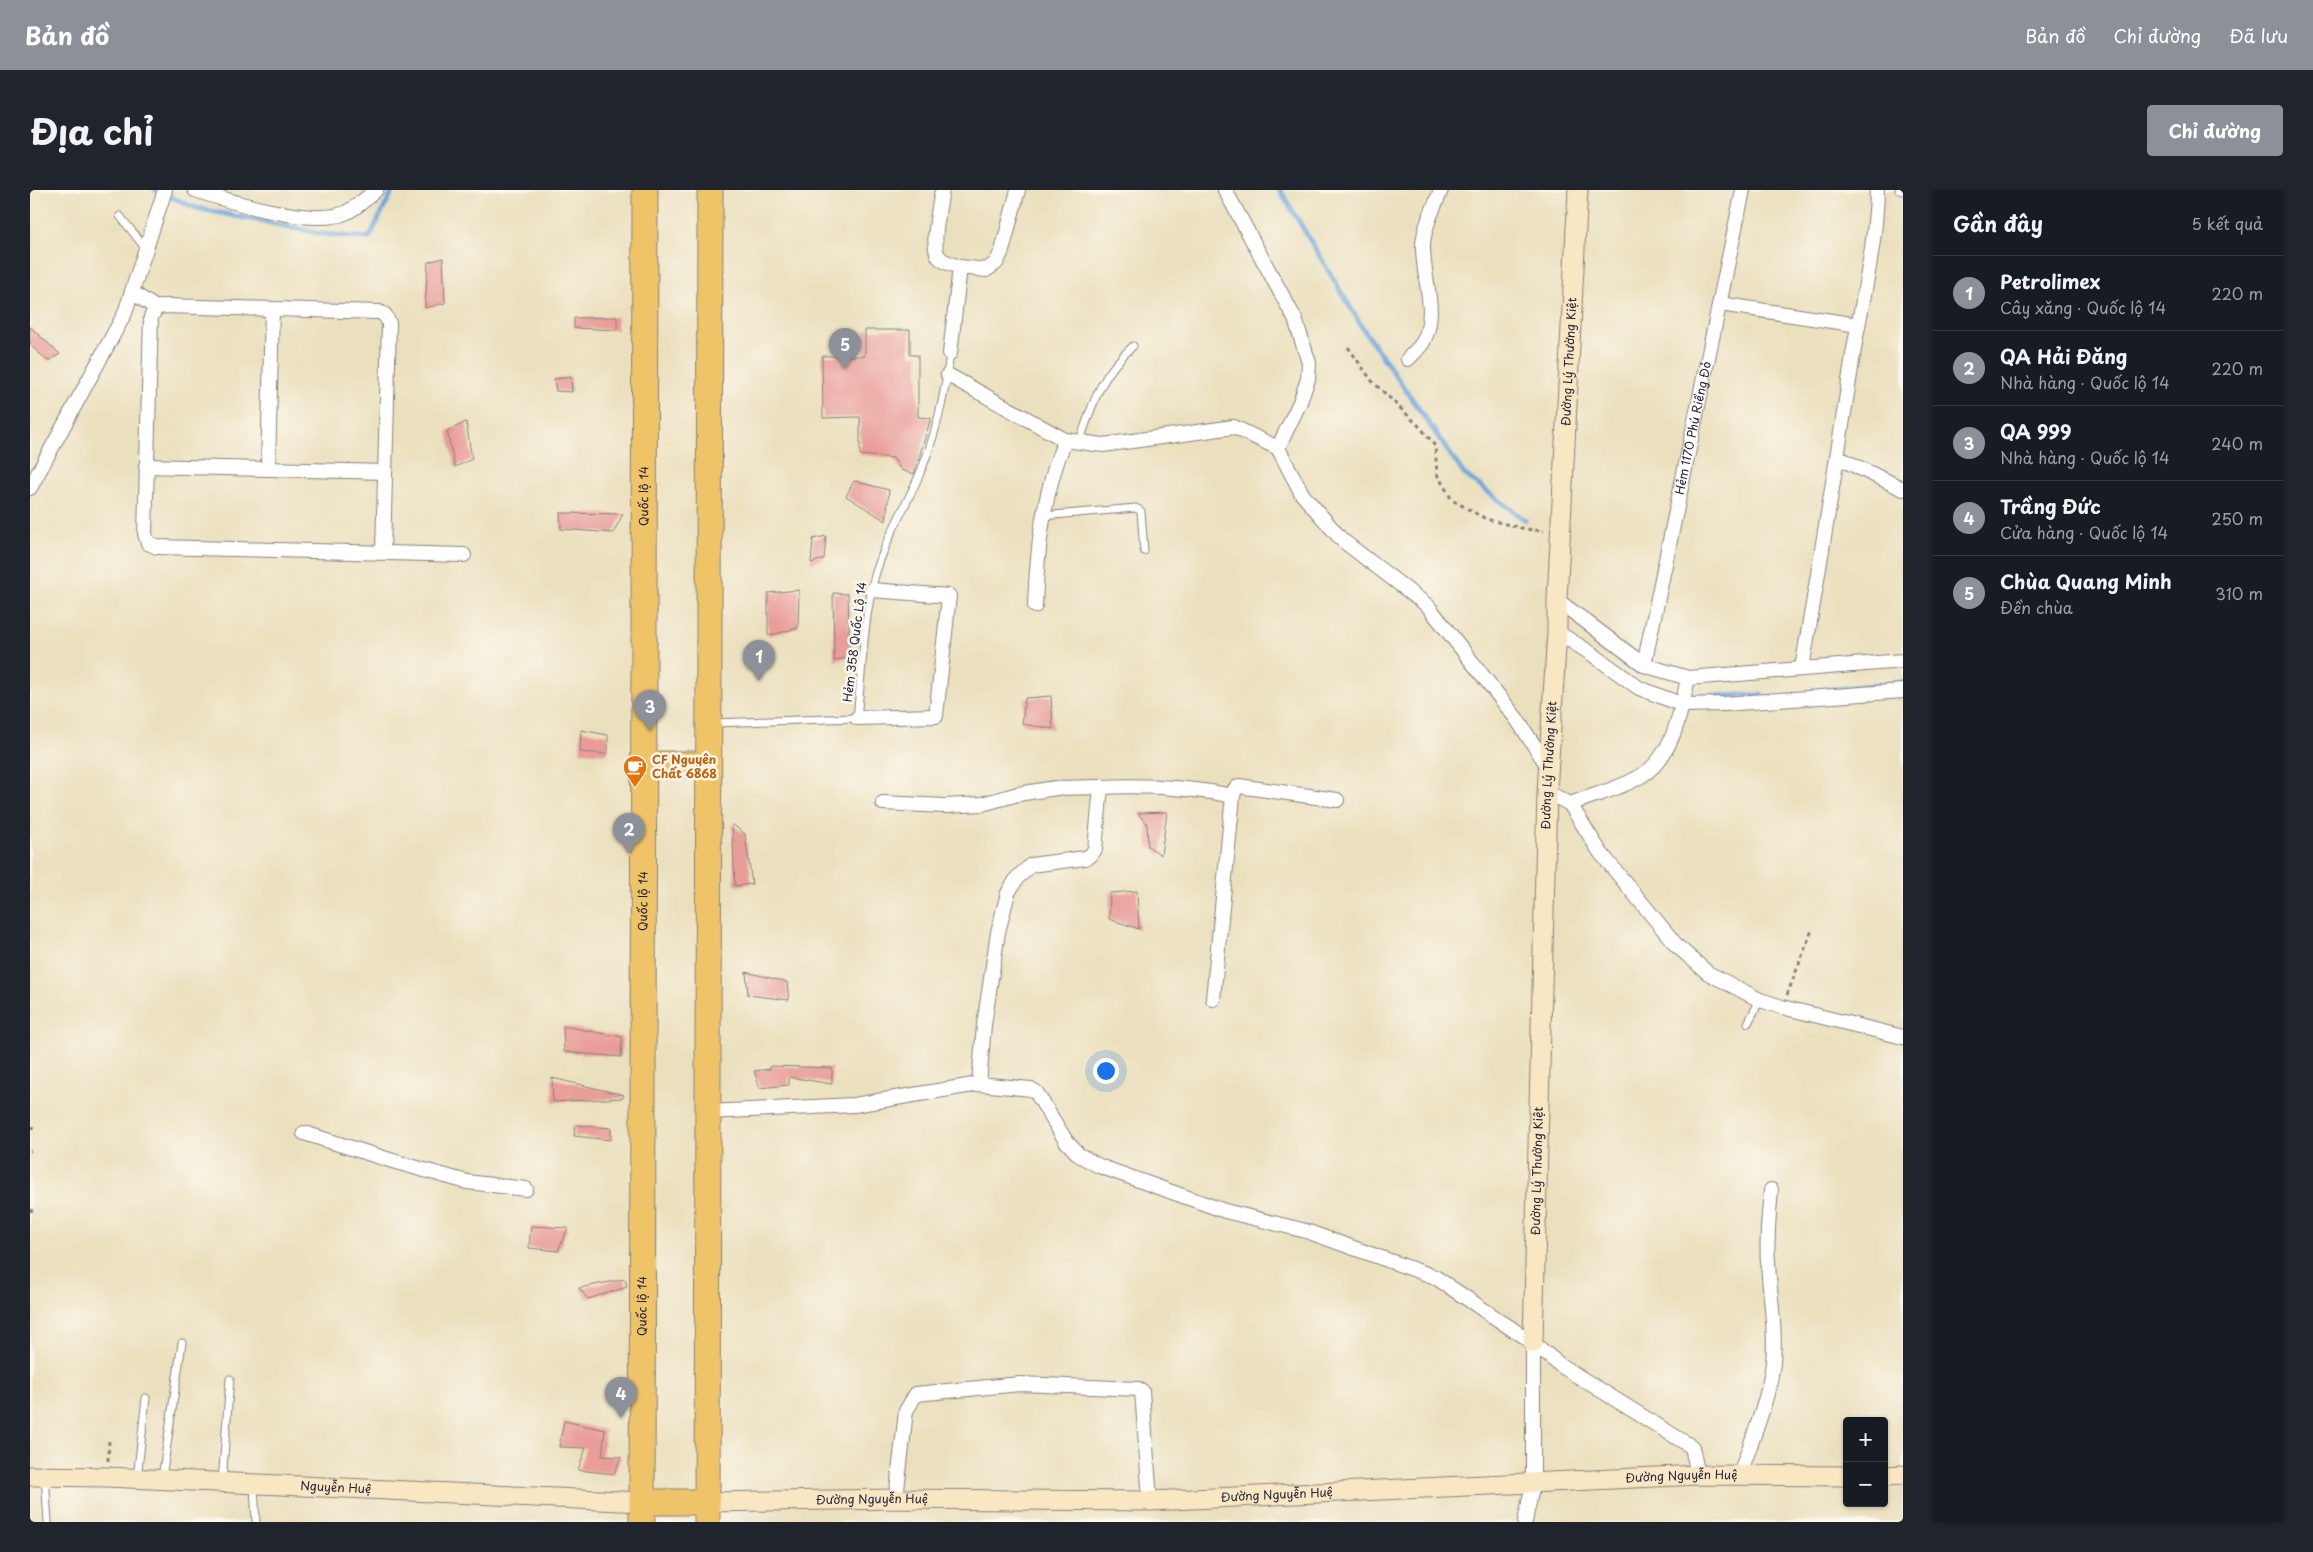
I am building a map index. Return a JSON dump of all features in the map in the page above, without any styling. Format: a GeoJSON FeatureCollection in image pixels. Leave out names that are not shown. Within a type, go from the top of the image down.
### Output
{"type":"FeatureCollection","features":[{"type":"Feature","properties":{"kind":"highway","name":"Quốc lộ 14"},"geometry":{"type":"LineString","coordinates":[[642,1512],[645,190]]}},
{"type":"Feature","properties":{"kind":"highway"},"geometry":{"type":"LineString","coordinates":[[642,1512],[707,1512],[710,190]]}},
{"type":"Feature","properties":{"kind":"highway"},"geometry":{"type":"LineString","coordinates":[[644,764],[708,764]]}},
{"type":"Feature","properties":{"kind":"street"},"geometry":{"type":"LineString","coordinates":[[195,190],[247,207],[321,218],[344,214],[357,207],[376,190]]}},
{"type":"Feature","properties":{"kind":"street"},"geometry":{"type":"LineString","coordinates":[[942,190],[935,246],[939,257],[948,263],[960,267],[986,270],[996,263],[1002,251],[1018,190]]}},
{"type":"Feature","properties":{"kind":"street"},"geometry":{"type":"LineString","coordinates":[[1225,190],[1294,319],[1309,363],[1308,379],[1300,402],[1278,448]]}},
{"type":"Feature","properties":{"kind":"street"},"geometry":{"type":"LineString","coordinates":[[1408,360],[1422,343],[1427,330],[1430,308],[1423,246],[1425,229],[1442,190]]}},
{"type":"Feature","properties":{"kind":"street","name":"Đường Lý Thường Kiệt"},"geometry":{"type":"LineString","coordinates":[[1533,1343],[1547,792],[1557,632],[1560,532],[1578,190]]}},
{"type":"Feature","properties":{"kind":"street","name":"Hẻm 1170 Phú Riềng Đỏ"},"geometry":{"type":"LineString","coordinates":[[1644,665],[1743,190]]}},
{"type":"Feature","properties":{"kind":"street"},"geometry":{"type":"LineString","coordinates":[[1802,668],[1858,325],[1874,243],[1877,190]]}},
{"type":"Feature","properties":{"kind":"street"},"geometry":{"type":"LineString","coordinates":[[30,488],[35,470],[125,313],[164,195]]}},
{"type":"Feature","properties":{"kind":"street"},"geometry":{"type":"LineString","coordinates":[[950,354],[960,267]]}},
{"type":"Feature","properties":{"kind":"street"},"geometry":{"type":"LineString","coordinates":[[132,292],[156,308]]}},
{"type":"Feature","properties":{"kind":"street"},"geometry":{"type":"LineString","coordinates":[[1720,304],[1858,325]]}},
{"type":"Feature","properties":{"kind":"street"},"geometry":{"type":"LineString","coordinates":[[383,553],[388,323],[385,315],[379,312],[164,306],[156,308],[150,317],[144,534],[148,543],[156,547],[383,553],[464,555]]}},
{"type":"Feature","properties":{"kind":"street"},"geometry":{"type":"LineString","coordinates":[[268,469],[272,309]]}},
{"type":"Feature","properties":{"kind":"street"},"geometry":{"type":"LineString","coordinates":[[948,375],[1065,440],[1102,445],[1234,427],[1278,448],[1302,494],[1342,540],[1428,606],[1516,718],[1549,768]]}},
{"type":"Feature","properties":{"kind":"street"},"geometry":{"type":"LineString","coordinates":[[1035,606],[1041,516],[1057,458],[1065,440]]}},
{"type":"Feature","properties":{"kind":"street"},"geometry":{"type":"LineString","coordinates":[[1837,457],[1903,489]]}},
{"type":"Feature","properties":{"kind":"street"},"geometry":{"type":"LineString","coordinates":[[146,466],[385,472]]}},
{"type":"Feature","properties":{"kind":"street"},"geometry":{"type":"LineString","coordinates":[[857,718],[936,716],[949,596],[872,590]]}},
{"type":"Feature","properties":{"kind":"street"},"geometry":{"type":"LineString","coordinates":[[1557,600],[1644,665],[1688,678],[1903,661]]}},
{"type":"Feature","properties":{"kind":"street"},"geometry":{"type":"LineString","coordinates":[[1557,632],[1592,654],[1639,688],[1683,705],[1724,704],[1903,691]]}},
{"type":"Feature","properties":{"kind":"street"},"geometry":{"type":"LineString","coordinates":[[1570,804],[1630,782],[1652,768],[1671,739],[1683,705],[1688,678]]}},
{"type":"Feature","properties":{"kind":"street"},"geometry":{"type":"LineString","coordinates":[[979,1084],[984,1025],[998,932],[1008,893],[1017,878],[1031,865],[1086,858],[1091,855],[1095,849],[1101,786]]}},
{"type":"Feature","properties":{"kind":"street"},"geometry":{"type":"LineString","coordinates":[[882,803],[945,806],[982,804],[1018,794],[1056,788],[1101,786],[1194,788],[1233,796]]}},
{"type":"Feature","properties":{"kind":"street"},"geometry":{"type":"LineString","coordinates":[[1214,999],[1235,789],[1239,786],[1337,800]]}},
{"type":"Feature","properties":{"kind":"street"},"geometry":{"type":"LineString","coordinates":[[1547,792],[1570,804],[1600,852],[1677,946],[1708,973],[1760,1000],[1903,1036]]}},
{"type":"Feature","properties":{"kind":"street"},"geometry":{"type":"LineString","coordinates":[[708,1112],[854,1105],[979,1084],[1032,1089],[1036,1092],[1066,1141],[1078,1155],[1099,1166],[1225,1211],[1306,1231],[1434,1277],[1533,1343],[1560,1364],[1692,1447],[1698,1475]]}},
{"type":"Feature","properties":{"kind":"street"},"geometry":{"type":"LineString","coordinates":[[304,1132],[396,1162],[467,1182],[526,1190]]}},
{"type":"Feature","properties":{"kind":"street"},"geometry":{"type":"LineString","coordinates":[[1739,1477],[1765,1404],[1772,1363],[1774,1339],[1767,1260],[1771,1190]]}},
{"type":"Feature","properties":{"kind":"street"},"geometry":{"type":"LineString","coordinates":[[1525,1522],[1533,1483],[1533,1343]]}},
{"type":"Feature","properties":{"kind":"street"},"geometry":{"type":"LineString","coordinates":[[896,1499],[906,1411],[916,1394],[1020,1384],[1138,1389],[1142,1391],[1150,1501]]}},
{"type":"Feature","properties":{"kind":"street","name":"Đường Nguyễn Huệ"},"geometry":{"type":"LineString","coordinates":[[707,1512],[896,1499],[1150,1501],[1698,1475],[1739,1477],[1843,1476]]}},
{"type":"Feature","properties":{"kind":"street","name":"Nguyễn Huệ"},"geometry":{"type":"LineString","coordinates":[[38,1476],[107,1476],[254,1483],[642,1512]]}},
{"type":"Feature","properties":{"kind":"street"},"geometry":{"type":"LineString","coordinates":[[1888,1476],[1903,1476]]}},
{"type":"Feature","properties":{"kind":"lane"},"geometry":{"type":"LineString","coordinates":[[120,216],[146,250]]}},
{"type":"Feature","properties":{"kind":"lane"},"geometry":{"type":"LineString","coordinates":[[1079,443],[1100,384],[1114,363],[1133,346]]}},
{"type":"Feature","properties":{"kind":"lane","name":"Hẻm 358 Quốc Lộ 14"},"geometry":{"type":"LineString","coordinates":[[708,722],[857,718],[872,590],[883,552],[918,478],[932,443],[948,375],[950,354]]}},
{"type":"Feature","properties":{"kind":"lane"},"geometry":{"type":"LineString","coordinates":[[1041,516],[1136,508],[1141,511],[1144,551]]}},
{"type":"Feature","properties":{"kind":"lane"},"geometry":{"type":"LineString","coordinates":[[1748,1023],[1760,1000]]}},
{"type":"Feature","properties":{"kind":"lane"},"geometry":{"type":"LineString","coordinates":[[161,1480],[182,1343]]}},
{"type":"Feature","properties":{"kind":"lane"},"geometry":{"type":"LineString","coordinates":[[222,1482],[230,1379]]}},
{"type":"Feature","properties":{"kind":"lane"},"geometry":{"type":"LineString","coordinates":[[136,1478],[146,1398]]}},
{"type":"Feature","properties":{"kind":"lane"},"geometry":{"type":"LineString","coordinates":[[38,1476],[48,1522]]}},
{"type":"Feature","properties":{"kind":"lane"},"geometry":{"type":"LineString","coordinates":[[254,1483],[256,1522]]}},
{"type":"Feature","properties":{"kind":"path"},"geometry":{"type":"LineString","coordinates":[[1348,347],[1372,381],[1421,428],[1435,446],[1437,474],[1452,500],[1486,519],[1525,530],[1560,532]]}},
{"type":"Feature","properties":{"kind":"path"},"geometry":{"type":"LineString","coordinates":[[1782,1007],[1812,930]]}},
{"type":"Feature","properties":{"kind":"path"},"geometry":{"type":"LineString","coordinates":[[107,1476],[109,1439]]}},
{"type":"Feature","properties":{"kind":"building"},"geometry":{"type":"Polygon","coordinates":[[[443,258],[445,303],[425,308],[428,262],[443,258]]]}},
{"type":"Feature","properties":{"kind":"building"},"geometry":{"type":"Polygon","coordinates":[[[617,317],[617,330],[574,328],[574,318],[617,317]]]}},
{"type":"Feature","properties":{"kind":"building"},"geometry":{"type":"Polygon","coordinates":[[[30,327],[60,354],[48,361],[30,345],[30,327]]]}},
{"type":"Feature","properties":{"kind":"building"},"geometry":{"type":"Polygon","coordinates":[[[865,330],[910,330],[910,355],[918,355],[918,417],[931,418],[914,474],[901,470],[893,458],[860,455],[860,417],[823,418],[822,356],[865,356],[865,330]]]}},
{"type":"Feature","properties":{"kind":"building"},"geometry":{"type":"Polygon","coordinates":[[[571,377],[572,392],[556,391],[554,379],[571,377]]]}},
{"type":"Feature","properties":{"kind":"building"},"geometry":{"type":"Polygon","coordinates":[[[466,422],[472,459],[455,467],[447,431],[466,422]]]}},
{"type":"Feature","properties":{"kind":"building"},"geometry":{"type":"Polygon","coordinates":[[[854,481],[889,490],[886,521],[846,496],[854,481]]]}},
{"type":"Feature","properties":{"kind":"building"},"geometry":{"type":"Polygon","coordinates":[[[560,513],[623,514],[613,533],[561,529],[560,513]]]}},
{"type":"Feature","properties":{"kind":"building"},"geometry":{"type":"Polygon","coordinates":[[[826,536],[824,559],[811,563],[813,539],[826,536]]]}},
{"type":"Feature","properties":{"kind":"building"},"geometry":{"type":"Polygon","coordinates":[[[799,590],[798,628],[768,636],[768,593],[799,590]]]}},
{"type":"Feature","properties":{"kind":"building"},"geometry":{"type":"Polygon","coordinates":[[[833,593],[848,594],[850,657],[834,661],[833,593]]]}},
{"type":"Feature","properties":{"kind":"building"},"geometry":{"type":"Polygon","coordinates":[[[1051,696],[1053,729],[1022,724],[1025,698],[1051,696]]]}},
{"type":"Feature","properties":{"kind":"building"},"geometry":{"type":"Polygon","coordinates":[[[581,730],[608,735],[608,754],[580,752],[581,730]]]}},
{"type":"Feature","properties":{"kind":"building"},"geometry":{"type":"Polygon","coordinates":[[[1167,812],[1161,855],[1148,846],[1147,824],[1138,813],[1167,812]]]}},
{"type":"Feature","properties":{"kind":"building"},"geometry":{"type":"Polygon","coordinates":[[[732,824],[745,834],[752,884],[735,886],[732,824]]]}},
{"type":"Feature","properties":{"kind":"building"},"geometry":{"type":"Polygon","coordinates":[[[1137,891],[1139,929],[1109,919],[1110,893],[1137,891]]]}},
{"type":"Feature","properties":{"kind":"building"},"geometry":{"type":"Polygon","coordinates":[[[746,972],[787,982],[789,1000],[748,995],[746,972]]]}},
{"type":"Feature","properties":{"kind":"building"},"geometry":{"type":"Polygon","coordinates":[[[563,1026],[622,1037],[621,1057],[564,1052],[563,1026]]]}},
{"type":"Feature","properties":{"kind":"building"},"geometry":{"type":"Polygon","coordinates":[[[770,1066],[832,1068],[832,1084],[789,1077],[789,1085],[760,1088],[754,1071],[770,1069],[770,1066]]]}},
{"type":"Feature","properties":{"kind":"building"},"geometry":{"type":"Polygon","coordinates":[[[552,1078],[624,1095],[623,1098],[553,1102],[552,1078]]]}},
{"type":"Feature","properties":{"kind":"building"},"geometry":{"type":"Polygon","coordinates":[[[575,1125],[611,1128],[611,1140],[574,1136],[575,1125]]]}},
{"type":"Feature","properties":{"kind":"building"},"geometry":{"type":"Polygon","coordinates":[[[531,1226],[568,1228],[558,1251],[529,1248],[531,1226]]]}},
{"type":"Feature","properties":{"kind":"building"},"geometry":{"type":"Polygon","coordinates":[[[625,1279],[627,1287],[588,1299],[579,1288],[625,1279]]]}},
{"type":"Feature","properties":{"kind":"building"},"geometry":{"type":"Polygon","coordinates":[[[564,1421],[605,1430],[602,1456],[621,1457],[614,1474],[578,1470],[586,1448],[559,1447],[564,1421]]]}},
{"type":"Feature","properties":{"kind":"waterway"},"geometry":{"type":"LineString","coordinates":[[155,190],[196,208],[323,234],[369,238],[393,190]]}},
{"type":"Feature","properties":{"kind":"waterway"},"geometry":{"type":"LineString","coordinates":[[1280,190],[1364,330],[1464,474],[1525,520]]}},
{"type":"Feature","properties":{"kind":"waterway"},"geometry":{"type":"LineString","coordinates":[[1816,691],[1903,682]]}},
{"type":"Feature","properties":{"kind":"waterway"},"geometry":{"type":"LineString","coordinates":[[1696,696],[1761,695]]}},
{"type":"Feature","properties":{"kind":"place","name":"Chùa Quang Minh"},"geometry":{"type":"Point","coordinates":[845,369]}},
{"type":"Feature","properties":{"kind":"place","name":"Petrolimex"},"geometry":{"type":"Point","coordinates":[759,681]}},
{"type":"Feature","properties":{"kind":"place","name":"QA 999"},"geometry":{"type":"Point","coordinates":[650,731]}},
{"type":"Feature","properties":{"kind":"place","name":"CF Nguyên Chất 6868"},"geometry":{"type":"Point","coordinates":[635,788]}},
{"type":"Feature","properties":{"kind":"place","name":"QA Hải Đăng"},"geometry":{"type":"Point","coordinates":[629,854]}},
{"type":"Feature","properties":{"kind":"place","name":"Trầng Đức"},"geometry":{"type":"Point","coordinates":[621,1418]}}]}
